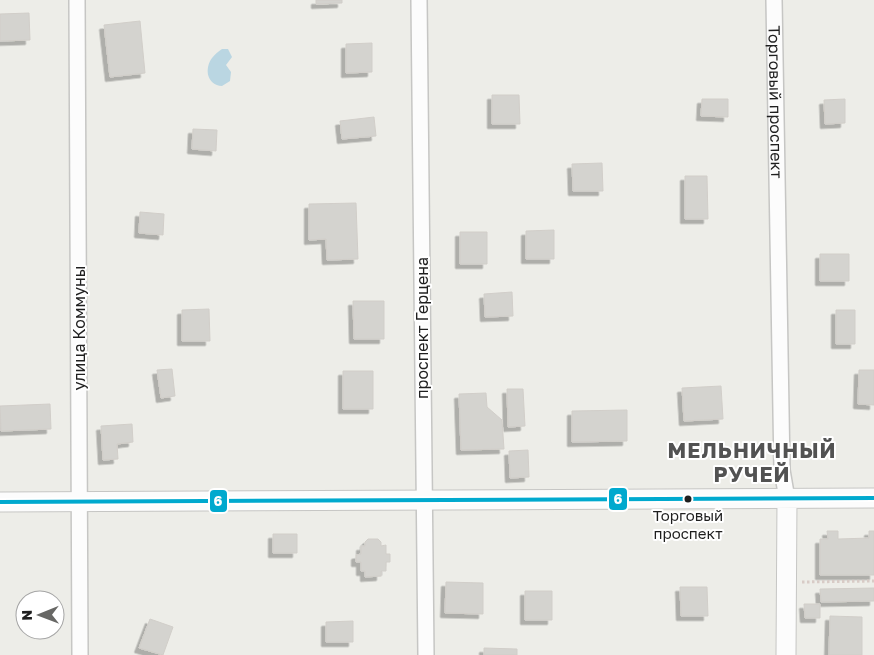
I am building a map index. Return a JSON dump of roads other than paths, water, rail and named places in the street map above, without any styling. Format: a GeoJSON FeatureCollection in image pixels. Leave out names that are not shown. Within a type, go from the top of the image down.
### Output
{"type":"FeatureCollection","features":[{"type":"Feature","properties":{"kind":"street","name":"улица Коммуны"},"geometry":{"type":"LineString","coordinates":[[78,0],[80,655]]}},
{"type":"Feature","properties":{"kind":"street","name":"проспект Герцена"},"geometry":{"type":"LineString","coordinates":[[419,0],[426,655]]}},
{"type":"Feature","properties":{"kind":"street","name":"Торговый проспект"},"geometry":{"type":"LineString","coordinates":[[774,0],[782,470],[788,499],[786,655]]}},
{"type":"Feature","properties":{"kind":"street"},"geometry":{"type":"LineString","coordinates":[[0,502],[874,498]]}},
{"type":"Feature","properties":{"kind":"water"},"geometry":{"type":"Polygon","coordinates":[[[222,49],[228,49],[232,57],[226,65],[231,72],[230,81],[222,86],[210,80],[208,67],[212,58],[222,49]]]}},
{"type":"Feature","properties":{"kind":"place","name":"Торговый проспект"},"geometry":{"type":"Point","coordinates":[688,499]}},
{"type":"Feature","properties":{"kind":"district","name":"МЕЛЬНИЧНЫЙ РУЧЕЙ"},"geometry":{"type":"Point","coordinates":[752,463]}}]}
